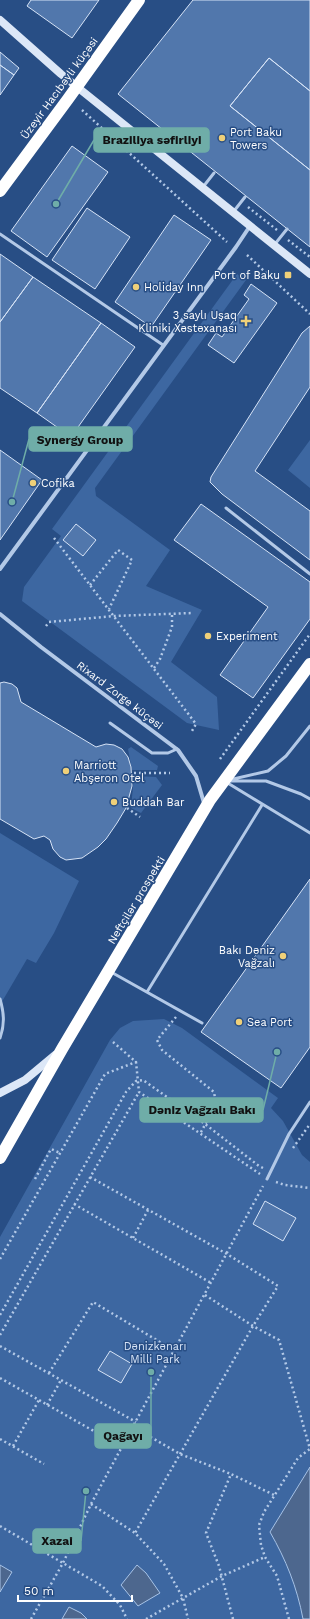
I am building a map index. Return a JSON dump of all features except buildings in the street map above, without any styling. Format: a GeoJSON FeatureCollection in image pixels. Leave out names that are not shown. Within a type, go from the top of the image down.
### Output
{"type":"FeatureCollection","features":[{"type":"Feature","properties":{"kind":"highway","name":"Üzeyir Hacıbəyli küçəsi"},"geometry":{"type":"LineString","coordinates":[[0,191],[68,100],[139,0]]}},
{"type":"Feature","properties":{"kind":"highway","name":"Neftçilər prospekti"},"geometry":{"type":"LineString","coordinates":[[0,1158],[62,1049],[206,808],[224,781],[310,664]]}},
{"type":"Feature","properties":{"kind":"street"},"geometry":{"type":"LineString","coordinates":[[0,20],[77,86],[202,188],[309,272]]}},
{"type":"Feature","properties":{"kind":"street"},"geometry":{"type":"LineString","coordinates":[[0,569],[250,226]]}},
{"type":"Feature","properties":{"kind":"street","name":"Rixard Zorge küçəsi"},"geometry":{"type":"LineString","coordinates":[[0,614],[41,647],[177,749],[196,776],[206,808]]}},
{"type":"Feature","properties":{"kind":"street"},"geometry":{"type":"LineString","coordinates":[[0,1093],[25,1080],[42,1068],[62,1049]]}},
{"type":"Feature","properties":{"kind":"lane"},"geometry":{"type":"LineString","coordinates":[[202,188],[214,173]]}},
{"type":"Feature","properties":{"kind":"lane"},"geometry":{"type":"LineString","coordinates":[[233,213],[245,197]]}},
{"type":"Feature","properties":{"kind":"lane"},"geometry":{"type":"LineString","coordinates":[[274,245],[286,229]]}},
{"type":"Feature","properties":{"kind":"lane"},"geometry":{"type":"LineString","coordinates":[[0,234],[163,346]]}},
{"type":"Feature","properties":{"kind":"lane"},"geometry":{"type":"LineString","coordinates":[[226,508],[310,574]]}},
{"type":"Feature","properties":{"kind":"lane"},"geometry":{"type":"LineString","coordinates":[[110,723],[152,753],[168,753],[177,749]]}},
{"type":"Feature","properties":{"kind":"lane"},"geometry":{"type":"LineString","coordinates":[[224,781],[268,771],[286,756],[310,726]]}},
{"type":"Feature","properties":{"kind":"lane"},"geometry":{"type":"LineString","coordinates":[[224,781],[266,781],[301,794],[310,799]]}},
{"type":"Feature","properties":{"kind":"lane"},"geometry":{"type":"LineString","coordinates":[[224,781],[262,805],[310,832]]}},
{"type":"Feature","properties":{"kind":"lane"},"geometry":{"type":"LineString","coordinates":[[147,992],[262,805]]}},
{"type":"Feature","properties":{"kind":"lane"},"geometry":{"type":"LineString","coordinates":[[109,971],[202,1023]]}},
{"type":"Feature","properties":{"kind":"lane"},"geometry":{"type":"LineString","coordinates":[[0,998],[4,1014],[4,1026],[0,1038]]}},
{"type":"Feature","properties":{"kind":"lane"},"geometry":{"type":"LineString","coordinates":[[267,1179],[290,1134],[310,1102]]}},
{"type":"Feature","properties":{"kind":"path"},"geometry":{"type":"LineString","coordinates":[[82,110],[228,241]]}},
{"type":"Feature","properties":{"kind":"path"},"geometry":{"type":"LineString","coordinates":[[247,255],[310,314]]}},
{"type":"Feature","properties":{"kind":"path"},"geometry":{"type":"LineString","coordinates":[[54,538],[196,724],[192,731]]}},
{"type":"Feature","properties":{"kind":"path"},"geometry":{"type":"LineString","coordinates":[[90,584],[118,550],[132,560],[109,609]]}},
{"type":"Feature","properties":{"kind":"path"},"geometry":{"type":"LineString","coordinates":[[46,626],[49,622],[114,616],[192,612]]}},
{"type":"Feature","properties":{"kind":"path"},"geometry":{"type":"LineString","coordinates":[[154,668],[160,659],[172,627],[172,614]]}},
{"type":"Feature","properties":{"kind":"path"},"geometry":{"type":"LineString","coordinates":[[220,759],[310,634]]}},
{"type":"Feature","properties":{"kind":"path"},"geometry":{"type":"LineString","coordinates":[[134,773],[170,773]]}},
{"type":"Feature","properties":{"kind":"path"},"geometry":{"type":"LineString","coordinates":[[127,808],[140,817]]}},
{"type":"Feature","properties":{"kind":"path"},"geometry":{"type":"LineString","coordinates":[[180,1011],[157,1040],[162,1050],[214,1092],[216,1104],[200,1134]]}},
{"type":"Feature","properties":{"kind":"path"},"geometry":{"type":"LineString","coordinates":[[0,1335],[139,1092],[136,1062],[113,1042]]}},
{"type":"Feature","properties":{"kind":"path"},"geometry":{"type":"LineString","coordinates":[[0,1259],[105,1074],[136,1062]]}},
{"type":"Feature","properties":{"kind":"path"},"geometry":{"type":"LineString","coordinates":[[0,1315],[126,1092],[132,1084],[143,1080],[205,1124],[259,1166],[268,1169],[272,1168]]}},
{"type":"Feature","properties":{"kind":"path"},"geometry":{"type":"LineString","coordinates":[[139,1092],[267,1179],[285,1185],[310,1188]]}},
{"type":"Feature","properties":{"kind":"path"},"geometry":{"type":"LineString","coordinates":[[290,1152],[310,1124]]}},
{"type":"Feature","properties":{"kind":"path"},"geometry":{"type":"LineString","coordinates":[[35,1179],[51,1149],[60,1154]]}},
{"type":"Feature","properties":{"kind":"path"},"geometry":{"type":"LineString","coordinates":[[90,1177],[227,1254],[278,1286],[253,1326],[135,1533]]}},
{"type":"Feature","properties":{"kind":"path"},"geometry":{"type":"LineString","coordinates":[[31,1619],[63,1563],[91,1504],[267,1179]]}},
{"type":"Feature","properties":{"kind":"path"},"geometry":{"type":"LineString","coordinates":[[74,1204],[211,1283]]}},
{"type":"Feature","properties":{"kind":"path"},"geometry":{"type":"LineString","coordinates":[[133,1238],[148,1210]]}},
{"type":"Feature","properties":{"kind":"path"},"geometry":{"type":"LineString","coordinates":[[205,1295],[253,1326],[279,1340],[310,1449],[298,1458],[264,1512],[259,1525],[261,1545],[265,1557],[277,1576],[289,1619]]}},
{"type":"Feature","properties":{"kind":"path"},"geometry":{"type":"LineString","coordinates":[[49,1373],[94,1302],[175,1351]]}},
{"type":"Feature","properties":{"kind":"path"},"geometry":{"type":"LineString","coordinates":[[0,1346],[136,1422]]}},
{"type":"Feature","properties":{"kind":"path"},"geometry":{"type":"LineString","coordinates":[[0,1378],[122,1447]]}},
{"type":"Feature","properties":{"kind":"path"},"geometry":{"type":"LineString","coordinates":[[47,1405],[61,1380]]}},
{"type":"Feature","properties":{"kind":"path"},"geometry":{"type":"LineString","coordinates":[[13,1446],[39,1400]]}},
{"type":"Feature","properties":{"kind":"path"},"geometry":{"type":"LineString","coordinates":[[133,1427],[180,1454],[231,1474],[274,1495]]}},
{"type":"Feature","properties":{"kind":"path"},"geometry":{"type":"LineString","coordinates":[[0,1439],[44,1464]]}},
{"type":"Feature","properties":{"kind":"path"},"geometry":{"type":"LineString","coordinates":[[231,1474],[206,1533],[222,1576],[233,1619]]}},
{"type":"Feature","properties":{"kind":"path"},"geometry":{"type":"LineString","coordinates":[[91,1504],[135,1533],[164,1564],[183,1598],[188,1619]]}},
{"type":"Feature","properties":{"kind":"path"},"geometry":{"type":"LineString","coordinates":[[0,1526],[102,1586],[120,1605],[127,1619]]}},
{"type":"Feature","properties":{"kind":"path"},"geometry":{"type":"LineString","coordinates":[[146,1619],[222,1576],[265,1557]]}},
{"type":"Feature","properties":{"kind":"green space"},"geometry":{"type":"Polygon","coordinates":[[[237,274],[246,280],[95,488],[96,496],[170,550],[146,586],[202,610],[171,662],[217,697],[219,730],[187,723],[22,601],[24,587],[61,536],[52,529],[237,274]]]}},
{"type":"Feature","properties":{"kind":"green space"},"geometry":{"type":"Polygon","coordinates":[[[310,440],[310,488],[288,470],[310,440]]]}},
{"type":"Feature","properties":{"kind":"green space"},"geometry":{"type":"Polygon","coordinates":[[[131,747],[158,766],[157,770],[132,770],[128,749],[131,747]]]}},
{"type":"Feature","properties":{"kind":"green space"},"geometry":{"type":"Polygon","coordinates":[[[134,776],[156,777],[162,785],[141,813],[131,808],[134,776]]]}},
{"type":"Feature","properties":{"kind":"green space"},"geometry":{"type":"Polygon","coordinates":[[[0,833],[79,881],[54,933],[36,963],[27,959],[0,1005],[0,833]]]}},
{"type":"Feature","properties":{"kind":"green space","name":"Dənizkənarı Milli Park"},"geometry":{"type":"Polygon","coordinates":[[[164,1019],[182,1028],[278,1098],[271,1108],[283,1121],[302,1155],[310,1162],[310,1467],[270,1532],[290,1574],[298,1596],[303,1619],[0,1619],[0,1237],[110,1040],[120,1028],[133,1021],[164,1019]]]}},
{"type":"Feature","properties":{"kind":"shaded area"},"geometry":{"type":"Polygon","coordinates":[[[310,1467],[310,1619],[303,1619],[298,1596],[290,1574],[270,1532],[310,1467]]]}},
{"type":"Feature","properties":{"kind":"shaded area"},"geometry":{"type":"Polygon","coordinates":[[[0,1565],[12,1572],[0,1592],[0,1565]]]}},
{"type":"Feature","properties":{"kind":"shaded area"},"geometry":{"type":"Polygon","coordinates":[[[137,1565],[146,1573],[160,1593],[138,1606],[121,1585],[137,1565]]]}},
{"type":"Feature","properties":{"kind":"shaded area"},"geometry":{"type":"Polygon","coordinates":[[[69,1607],[81,1613],[87,1619],[62,1619],[69,1607]]]}},
{"type":"Feature","properties":{"kind":"place","name":"Port Baku Towers"},"geometry":{"type":"Point","coordinates":[222,138]}},
{"type":"Feature","properties":{"kind":"place","name":"Braziliya səfirliyi"},"geometry":{"type":"Point","coordinates":[56,204]}},
{"type":"Feature","properties":{"kind":"place","name":"Port of Baku"},"geometry":{"type":"Point","coordinates":[288,275]}},
{"type":"Feature","properties":{"kind":"place","name":"Holiday Inn"},"geometry":{"type":"Point","coordinates":[136,287]}},
{"type":"Feature","properties":{"kind":"place","name":"3 saylı Uşaq Kliniki Xəstəxanası"},"geometry":{"type":"Point","coordinates":[246,321]}},
{"type":"Feature","properties":{"kind":"place","name":"Cofika"},"geometry":{"type":"Point","coordinates":[33,483]}},
{"type":"Feature","properties":{"kind":"place","name":"Synergy Group"},"geometry":{"type":"Point","coordinates":[12,502]}},
{"type":"Feature","properties":{"kind":"place","name":"Experiment"},"geometry":{"type":"Point","coordinates":[208,636]}},
{"type":"Feature","properties":{"kind":"place","name":"Marriott Abşeron Otel"},"geometry":{"type":"Point","coordinates":[66,771]}},
{"type":"Feature","properties":{"kind":"place","name":"Buddah Bar"},"geometry":{"type":"Point","coordinates":[114,802]}},
{"type":"Feature","properties":{"kind":"place","name":"Bakı Dəniz Vağzalı"},"geometry":{"type":"Point","coordinates":[283,956]}},
{"type":"Feature","properties":{"kind":"place","name":"Sea Port"},"geometry":{"type":"Point","coordinates":[239,1022]}},
{"type":"Feature","properties":{"kind":"place","name":"Dəniz Vağzalı Bakı"},"geometry":{"type":"Point","coordinates":[277,1052]}},
{"type":"Feature","properties":{"kind":"place","name":"Qağayı"},"geometry":{"type":"Point","coordinates":[151,1372]}},
{"type":"Feature","properties":{"kind":"place","name":"Xazai"},"geometry":{"type":"Point","coordinates":[86,1491]}}]}
